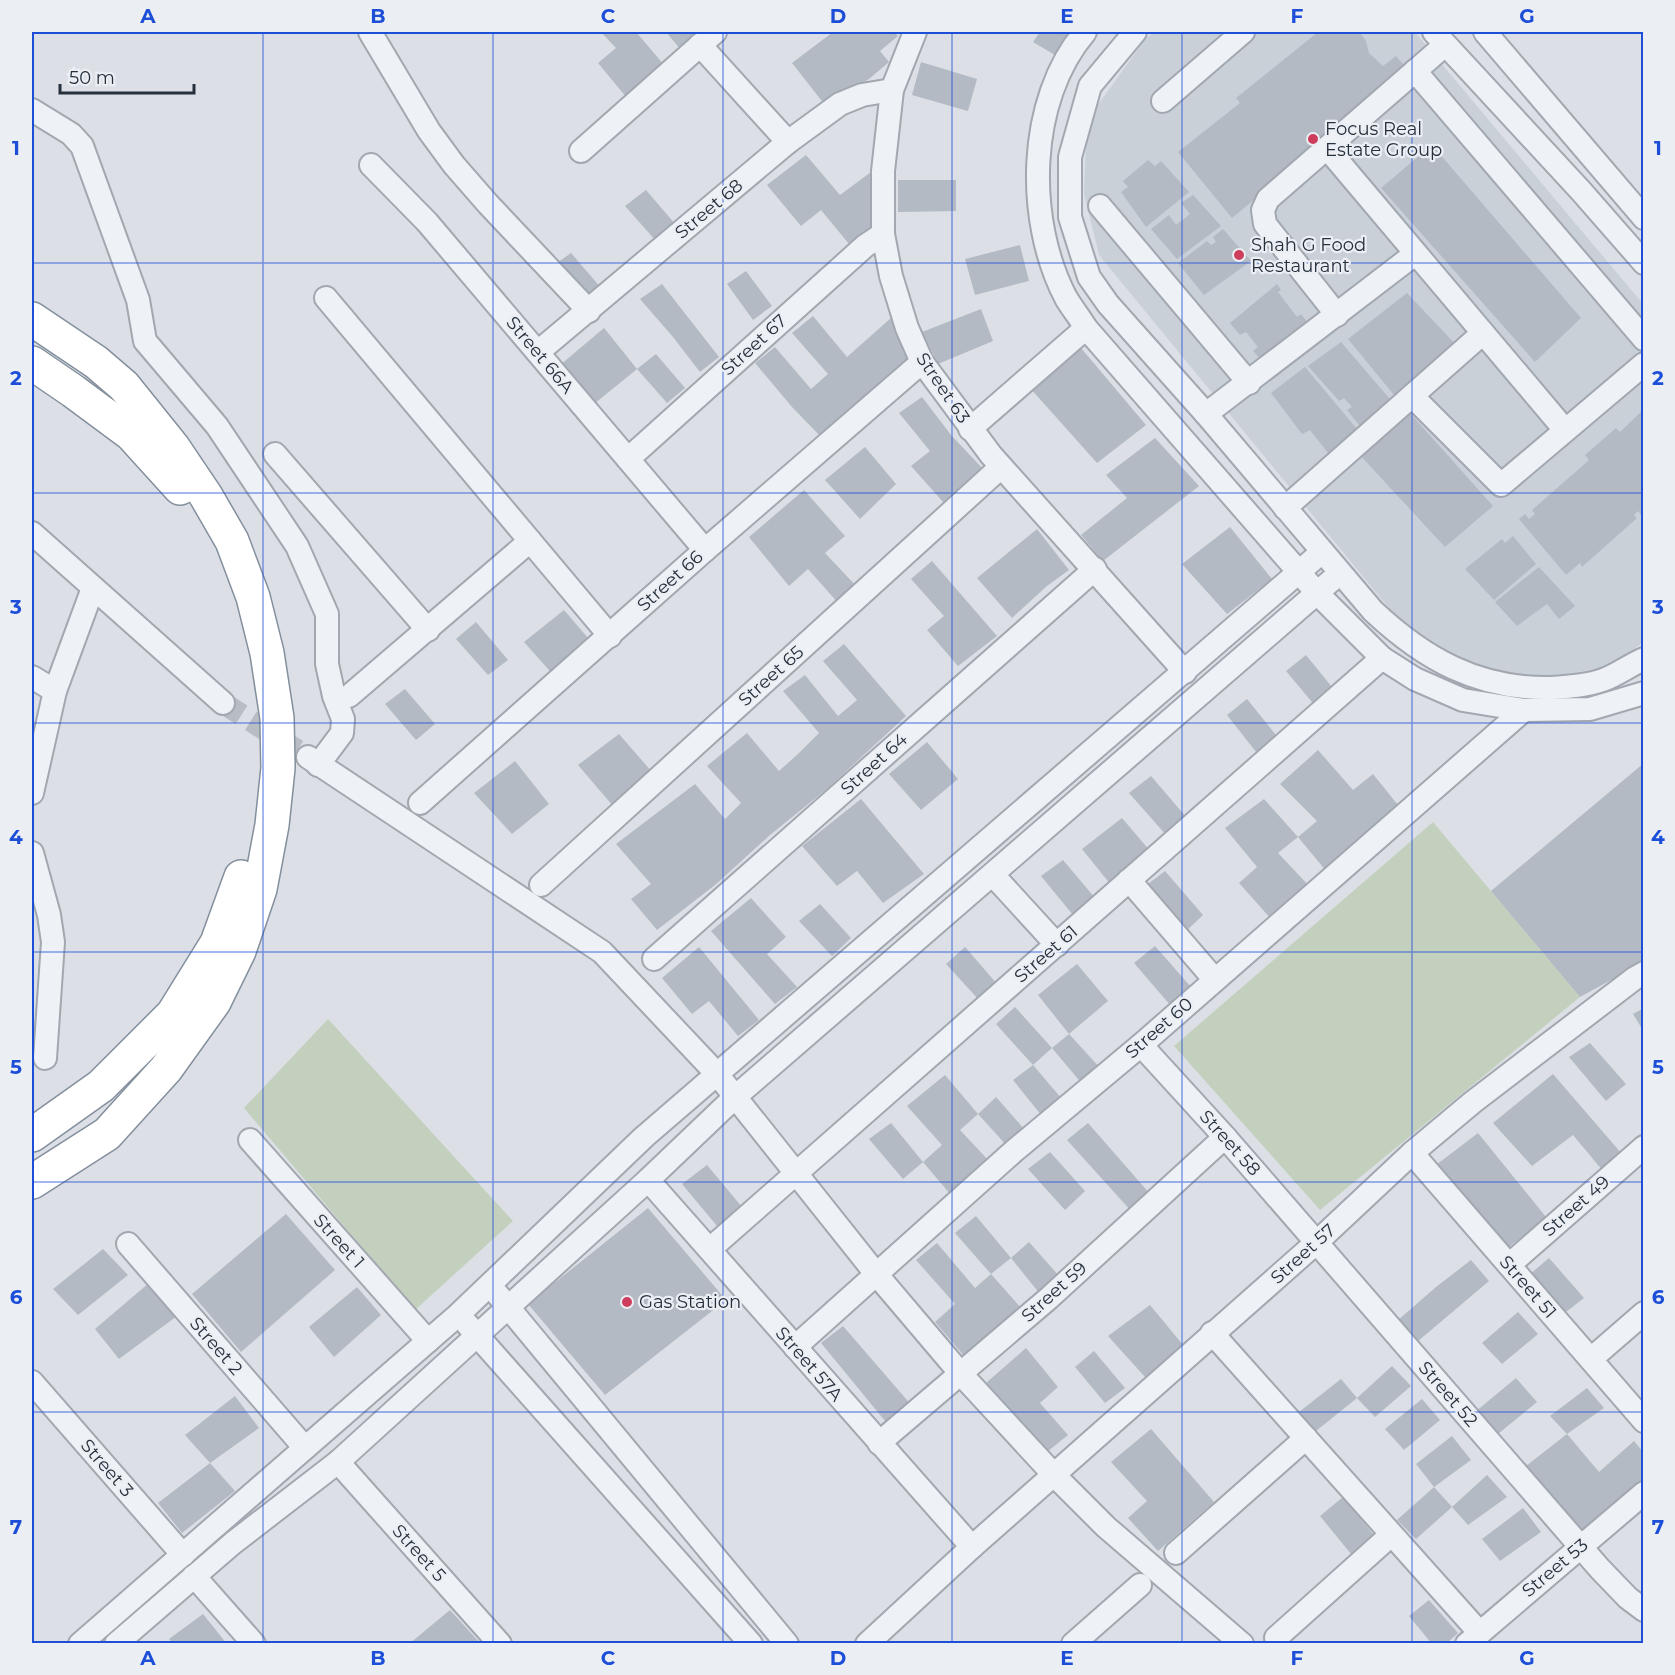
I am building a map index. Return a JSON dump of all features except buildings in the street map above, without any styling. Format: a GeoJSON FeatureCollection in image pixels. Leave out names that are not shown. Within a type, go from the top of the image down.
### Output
{"type":"FeatureCollection","features":[{"type":"Feature","properties":{"kind":"highway"},"geometry":{"type":"LineString","coordinates":[[32,319],[96,362],[124,386],[173,447],[207,496],[232,541],[253,597],[267,653],[277,718],[278,768],[272,825],[260,889],[239,951],[214,1002],[166,1070],[107,1134],[32,1182]]}},
{"type":"Feature","properties":{"kind":"highway"},"geometry":{"type":"LineString","coordinates":[[32,363],[131,434],[180,488],[207,535],[243,632],[254,690],[260,741],[258,786],[245,866],[217,943],[173,1014],[101,1086],[32,1135]]}},
{"type":"Feature","properties":{"kind":"street"},"geometry":{"type":"LineString","coordinates":[[370,32],[429,131],[454,165],[589,311]]}},
{"type":"Feature","properties":{"kind":"street","name":"Street 63"},"geometry":{"type":"LineString","coordinates":[[915,32],[892,90],[883,171],[883,234],[891,276],[907,328],[922,362],[970,429],[1001,467],[1095,569],[1185,672]]}},
{"type":"Feature","properties":{"kind":"street"},"geometry":{"type":"LineString","coordinates":[[1085,32],[1077,40],[1054,83],[1040,138],[1038,169],[1044,234],[1054,268],[1066,297],[1086,328],[1318,594],[1382,658],[1414,679],[1463,700],[1524,710],[1590,709],[1644,693]]}},
{"type":"Feature","properties":{"kind":"street"},"geometry":{"type":"LineString","coordinates":[[1135,32],[1090,86],[1070,157],[1070,217],[1089,277],[1108,304],[1206,414],[1373,611],[1397,634],[1437,660],[1485,681],[1524,688],[1566,687],[1603,680],[1644,659]]}},
{"type":"Feature","properties":{"kind":"street"},"geometry":{"type":"LineString","coordinates":[[1163,100],[1243,32]]}},
{"type":"Feature","properties":{"kind":"street"},"geometry":{"type":"LineString","coordinates":[[1494,34],[1603,171],[1644,218]]}},
{"type":"Feature","properties":{"kind":"street"},"geometry":{"type":"LineString","coordinates":[[580,151],[707,38],[788,142]]}},
{"type":"Feature","properties":{"kind":"street"},"geometry":{"type":"LineString","coordinates":[[1337,315],[1265,224],[1263,210],[1268,199],[1415,71],[1440,38],[1644,263]]}},
{"type":"Feature","properties":{"kind":"street"},"geometry":{"type":"LineString","coordinates":[[1415,71],[1644,339]]}},
{"type":"Feature","properties":{"kind":"street","name":"Street 68"},"geometry":{"type":"LineString","coordinates":[[538,352],[788,142],[840,104],[862,95],[892,90]]}},
{"type":"Feature","properties":{"kind":"street"},"geometry":{"type":"LineString","coordinates":[[32,110],[71,134],[82,146],[138,300],[145,341],[217,426],[297,546],[327,614],[327,664],[334,696],[343,719],[342,733],[313,761],[602,952],[717,1074],[877,1275],[961,1374],[1054,1476],[1106,1527],[1242,1644]]}},
{"type":"Feature","properties":{"kind":"street"},"geometry":{"type":"LineString","coordinates":[[1327,148],[1565,430]]}},
{"type":"Feature","properties":{"kind":"street","name":"Street 66A"},"geometry":{"type":"LineString","coordinates":[[370,165],[427,222],[705,550]]}},
{"type":"Feature","properties":{"kind":"street"},"geometry":{"type":"LineString","coordinates":[[1581,191],[1603,171]]}},
{"type":"Feature","properties":{"kind":"street"},"geometry":{"type":"LineString","coordinates":[[1100,206],[1248,383]]}},
{"type":"Feature","properties":{"kind":"street","name":"Street 67"},"geometry":{"type":"LineString","coordinates":[[628,459],[865,246],[883,234]]}},
{"type":"Feature","properties":{"kind":"street"},"geometry":{"type":"LineString","coordinates":[[1206,414],[1415,254]]}},
{"type":"Feature","properties":{"kind":"street"},"geometry":{"type":"LineString","coordinates":[[326,298],[610,636]]}},
{"type":"Feature","properties":{"kind":"street"},"geometry":{"type":"LineString","coordinates":[[970,429],[1086,328]]}},
{"type":"Feature","properties":{"kind":"street"},"geometry":{"type":"LineString","coordinates":[[1285,508],[1483,333]]}},
{"type":"Feature","properties":{"kind":"street","name":"Street 66"},"geometry":{"type":"LineString","coordinates":[[420,803],[705,550],[922,362]]}},
{"type":"Feature","properties":{"kind":"street"},"geometry":{"type":"LineString","coordinates":[[1412,396],[1501,485],[1644,364]]}},
{"type":"Feature","properties":{"kind":"street"},"geometry":{"type":"LineString","coordinates":[[274,454],[428,630]]}},
{"type":"Feature","properties":{"kind":"street","name":"Street 65"},"geometry":{"type":"LineString","coordinates":[[542,885],[1001,467]]}},
{"type":"Feature","properties":{"kind":"street"},"geometry":{"type":"LineString","coordinates":[[32,533],[223,703]]}},
{"type":"Feature","properties":{"kind":"street"},"geometry":{"type":"LineString","coordinates":[[349,696],[530,541]]}},
{"type":"Feature","properties":{"kind":"street"},"geometry":{"type":"LineString","coordinates":[[80,1644],[459,1314],[644,1137],[1323,552]]}},
{"type":"Feature","properties":{"kind":"street","name":"Street 64"},"geometry":{"type":"LineString","coordinates":[[654,959],[1095,569]]}},
{"type":"Feature","properties":{"kind":"street"},"geometry":{"type":"LineString","coordinates":[[116,1644],[233,1543],[338,1462],[648,1180],[735,1097],[1340,573]]}},
{"type":"Feature","properties":{"kind":"street"},"geometry":{"type":"LineString","coordinates":[[32,793],[55,691],[93,588]]}},
{"type":"Feature","properties":{"kind":"street","name":"Street 61"},"geometry":{"type":"LineString","coordinates":[[710,1249],[1382,658]]}},
{"type":"Feature","properties":{"kind":"street"},"geometry":{"type":"LineString","coordinates":[[32,676],[55,691]]}},
{"type":"Feature","properties":{"kind":"street","name":"Street 60"},"geometry":{"type":"LineString","coordinates":[[795,1347],[1014,1151],[1141,1045],[1524,710]]}},
{"type":"Feature","properties":{"kind":"street"},"geometry":{"type":"LineString","coordinates":[[32,853],[49,915],[53,942],[40,987],[45,1058]]}},
{"type":"Feature","properties":{"kind":"street"},"geometry":{"type":"LineString","coordinates":[[993,875],[1057,945]]}},
{"type":"Feature","properties":{"kind":"street"},"geometry":{"type":"LineString","coordinates":[[1129,880],[1215,980]]}},
{"type":"Feature","properties":{"kind":"street","name":"Street 57"},"geometry":{"type":"LineString","coordinates":[[867,1644],[972,1547],[1317,1242],[1412,1153],[1473,1102],[1644,973]]}},
{"type":"Feature","properties":{"kind":"street","name":"Street 58"},"geometry":{"type":"LineString","coordinates":[[1141,1045],[1317,1242]]}},
{"type":"Feature","properties":{"kind":"street","name":"Street 59"},"geometry":{"type":"LineString","coordinates":[[879,1443],[1049,1298],[1225,1137]]}},
{"type":"Feature","properties":{"kind":"street","name":"Street 1"},"geometry":{"type":"LineString","coordinates":[[250,1140],[428,1341]]}},
{"type":"Feature","properties":{"kind":"street","name":"Street 49"},"geometry":{"type":"LineString","coordinates":[[1509,1265],[1644,1147]]}},
{"type":"Feature","properties":{"kind":"street","name":"Street 51"},"geometry":{"type":"LineString","coordinates":[[1412,1153],[1644,1421]]}},
{"type":"Feature","properties":{"kind":"street","name":"Street 57A"},"geometry":{"type":"LineString","coordinates":[[648,1180],[972,1547]]}},
{"type":"Feature","properties":{"kind":"street","name":"Street 52"},"geometry":{"type":"LineString","coordinates":[[1317,1242],[1580,1546],[1628,1598],[1644,1610]]}},
{"type":"Feature","properties":{"kind":"street","name":"Street 2"},"geometry":{"type":"LineString","coordinates":[[128,1244],[305,1449]]}},
{"type":"Feature","properties":{"kind":"street"},"geometry":{"type":"LineString","coordinates":[[491,1284],[787,1644]]}},
{"type":"Feature","properties":{"kind":"street"},"geometry":{"type":"LineString","coordinates":[[1591,1359],[1644,1313]]}},
{"type":"Feature","properties":{"kind":"street"},"geometry":{"type":"LineString","coordinates":[[459,1314],[751,1644]]}},
{"type":"Feature","properties":{"kind":"street"},"geometry":{"type":"LineString","coordinates":[[1212,1334],[1391,1534],[1473,1638]]}},
{"type":"Feature","properties":{"kind":"street","name":"Street 3"},"geometry":{"type":"LineString","coordinates":[[32,1382],[183,1555]]}},
{"type":"Feature","properties":{"kind":"street"},"geometry":{"type":"LineString","coordinates":[[1176,1553],[1306,1438]]}},
{"type":"Feature","properties":{"kind":"street","name":"Street 5"},"geometry":{"type":"LineString","coordinates":[[338,1462],[500,1644]]}},
{"type":"Feature","properties":{"kind":"street","name":"Street 53"},"geometry":{"type":"LineString","coordinates":[[1473,1638],[1644,1492]]}},
{"type":"Feature","properties":{"kind":"street"},"geometry":{"type":"LineString","coordinates":[[218,1525],[233,1543]]}},
{"type":"Feature","properties":{"kind":"street"},"geometry":{"type":"LineString","coordinates":[[1276,1638],[1391,1534]]}},
{"type":"Feature","properties":{"kind":"street"},"geometry":{"type":"LineString","coordinates":[[194,1576],[254,1644]]}},
{"type":"Feature","properties":{"kind":"street"},"geometry":{"type":"LineString","coordinates":[[715,1602],[737,1583]]}},
{"type":"Feature","properties":{"kind":"street"},"geometry":{"type":"LineString","coordinates":[[1073,1644],[1140,1585]]}},
{"type":"Feature","properties":{"kind":"shaded area"},"geometry":{"type":"Polygon","coordinates":[[[1154,32],[1415,32],[1643,304],[1643,642],[1613,666],[1568,674],[1520,678],[1471,663],[1406,629],[1099,255],[1084,193],[1086,142],[1097,106],[1144,41],[1154,32]]]}},
{"type":"Feature","properties":{"kind":"green space"},"geometry":{"type":"Polygon","coordinates":[[[1433,822],[1580,997],[1320,1210],[1174,1046],[1433,822]]]}},
{"type":"Feature","properties":{"kind":"green space"},"geometry":{"type":"Polygon","coordinates":[[[328,1019],[513,1221],[415,1310],[244,1108],[328,1019]]]}},
{"type":"Feature","properties":{"kind":"tunnel"},"geometry":{"type":"LineString","coordinates":[[223,703],[308,757]]}},
{"type":"Feature","properties":{"kind":"place","name":"Focus Real Estate Group"},"geometry":{"type":"Point","coordinates":[1313,139]}},
{"type":"Feature","properties":{"kind":"place","name":"Shah G Food Restaurant"},"geometry":{"type":"Point","coordinates":[1239,255]}},
{"type":"Feature","properties":{"kind":"place","name":"Gas Station"},"geometry":{"type":"Point","coordinates":[627,1302]}}]}
